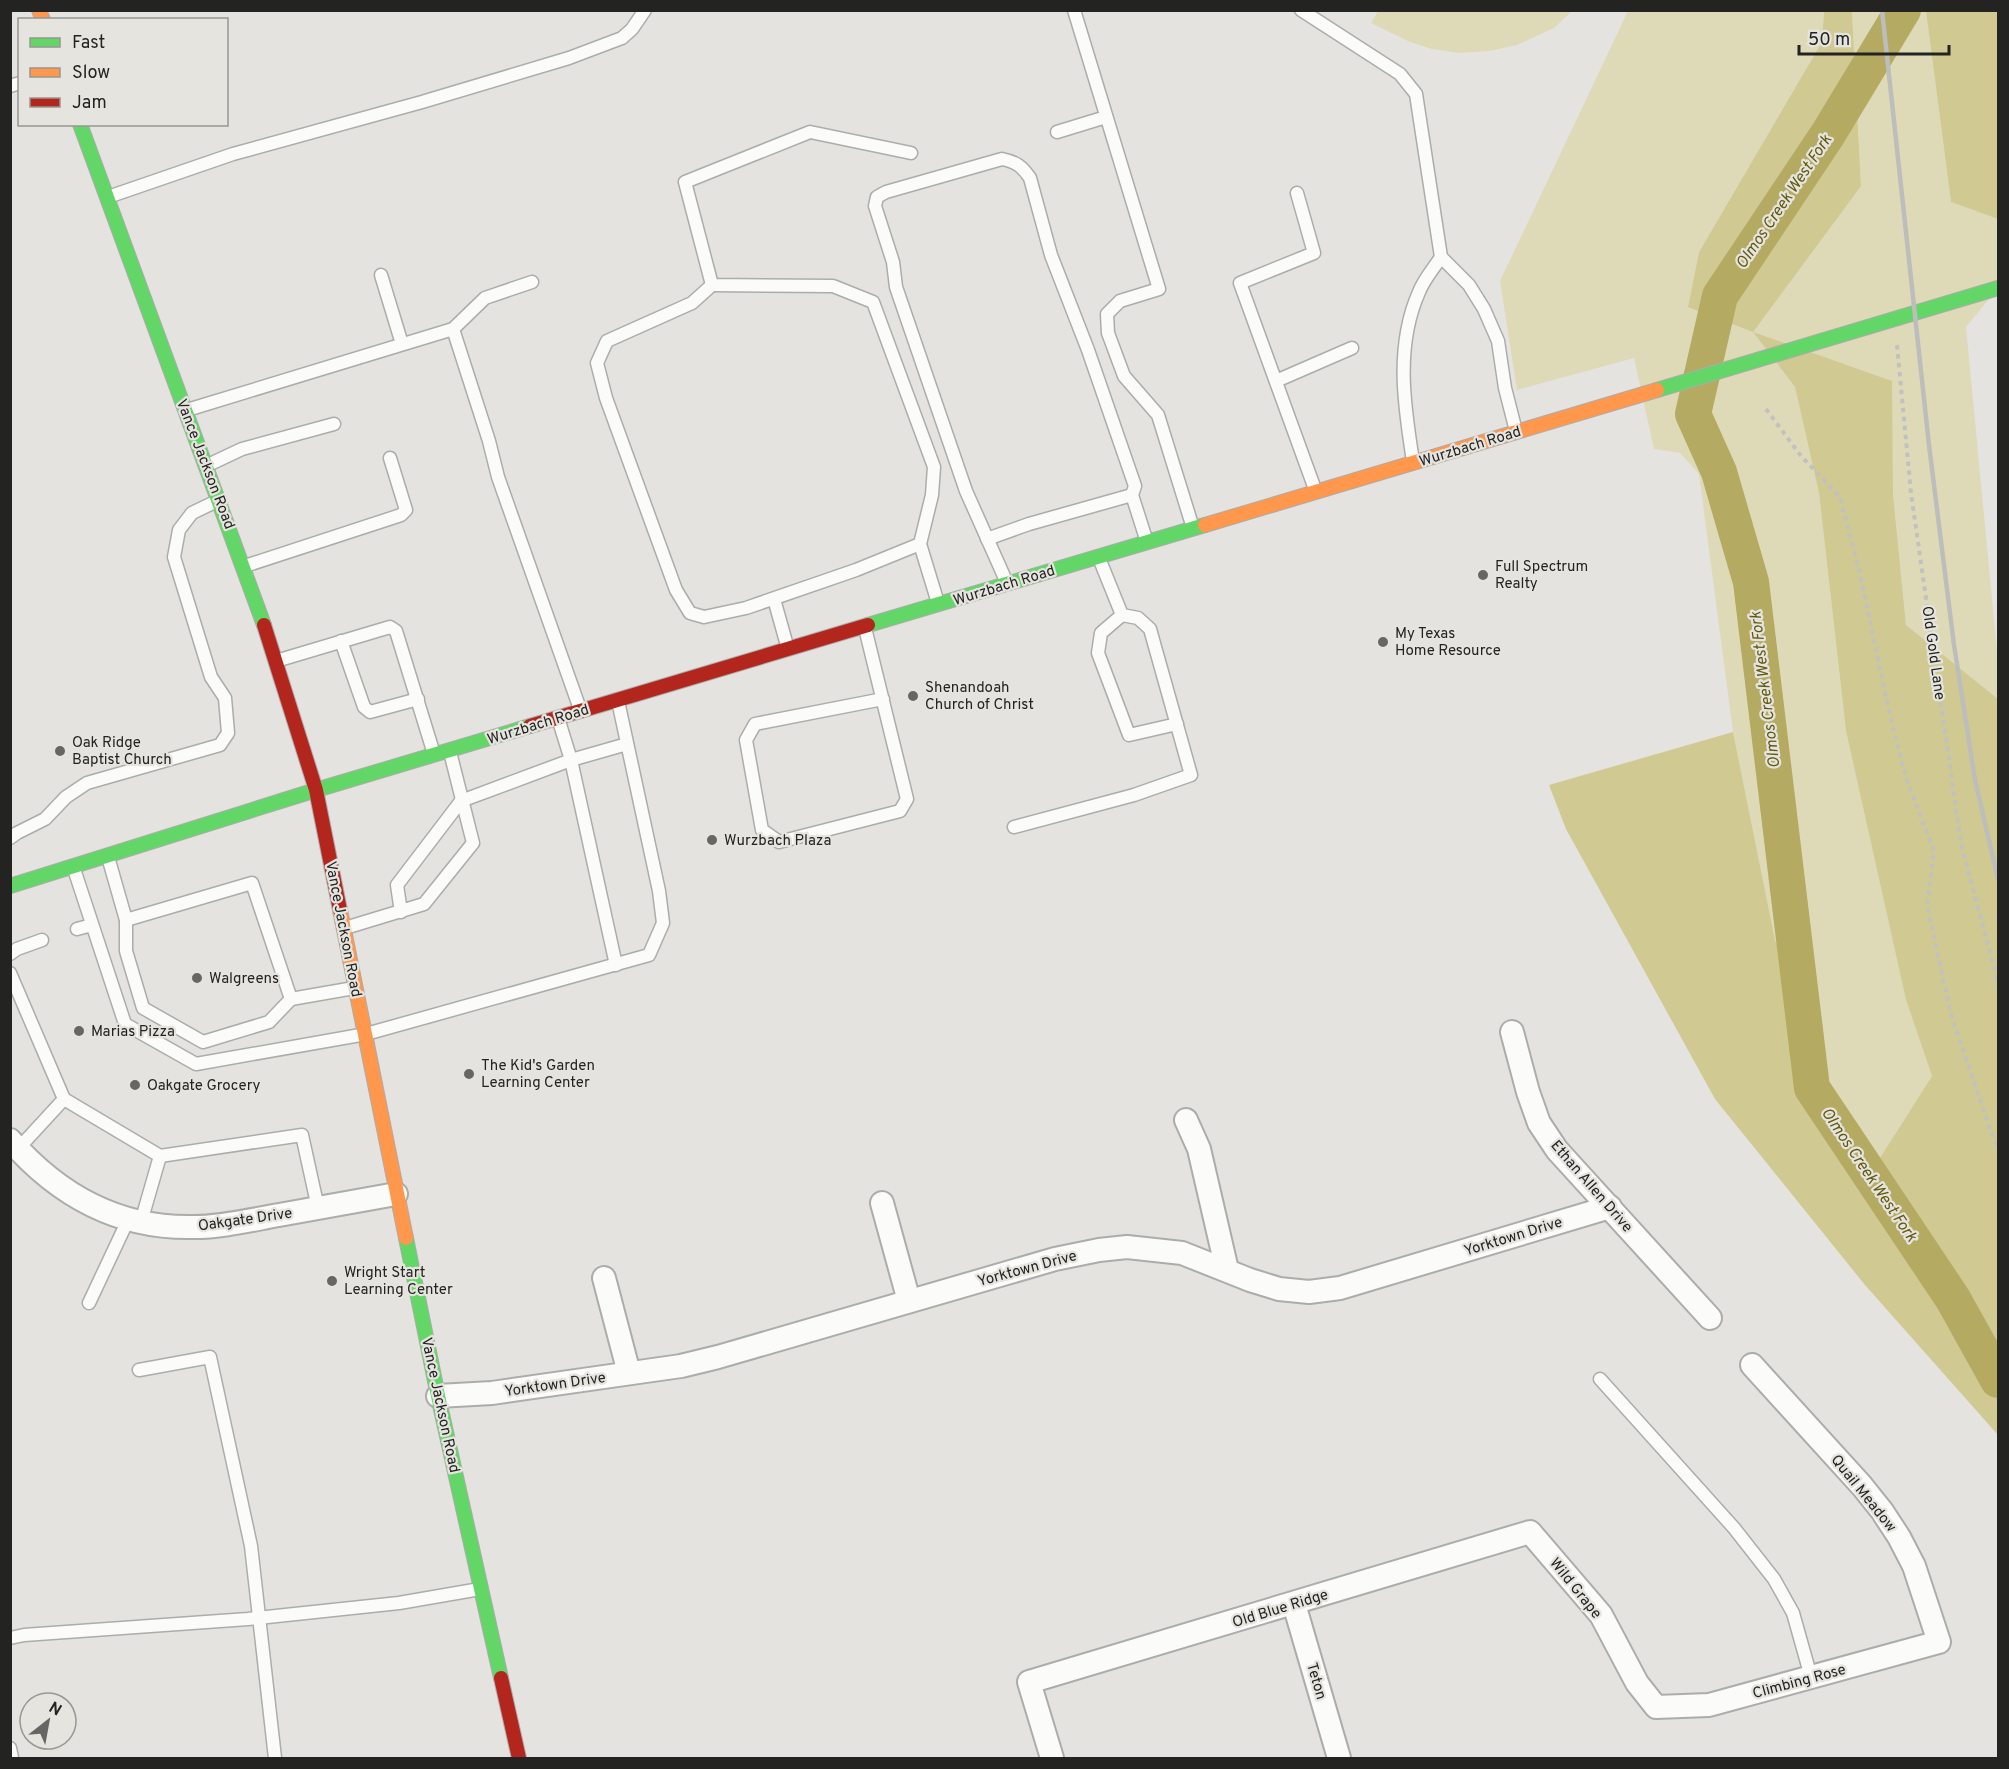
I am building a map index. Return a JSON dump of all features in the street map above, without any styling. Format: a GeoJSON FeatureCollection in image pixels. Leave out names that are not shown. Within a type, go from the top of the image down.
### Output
{"type":"FeatureCollection","features":[{"type":"Feature","properties":{"kind":"main road","name":"Vance Jackson Road"},"geometry":{"type":"LineString","coordinates":[[82,126],[244,566],[316,790],[438,1396],[519,1758]]}},
{"type":"Feature","properties":{"kind":"main road","name":"Wurzbach Road"},"geometry":{"type":"LineString","coordinates":[[11,885],[449,750],[1998,288]]}},
{"type":"Feature","properties":{"kind":"street","name":"Ethan Allen Drive"},"geometry":{"type":"LineString","coordinates":[[1512,1032],[1539,1123],[1557,1150],[1710,1318]]}},
{"type":"Feature","properties":{"kind":"street"},"geometry":{"type":"LineString","coordinates":[[1186,1120],[1199,1149],[1227,1270]]}},
{"type":"Feature","properties":{"kind":"street","name":"Oakgate Drive"},"geometry":{"type":"LineString","coordinates":[[14,1145],[40,1172],[79,1199],[134,1221],[170,1227],[217,1226],[396,1194]]}},
{"type":"Feature","properties":{"kind":"street"},"geometry":{"type":"LineString","coordinates":[[882,1203],[909,1301]]}},
{"type":"Feature","properties":{"kind":"street","name":"Yorktown Drive"},"geometry":{"type":"LineString","coordinates":[[438,1396],[492,1393],[681,1366],[1055,1259],[1099,1250],[1127,1247],[1182,1253],[1279,1289],[1309,1292],[1340,1288],[1610,1207]]}},
{"type":"Feature","properties":{"kind":"street"},"geometry":{"type":"LineString","coordinates":[[604,1278],[628,1373]]}},
{"type":"Feature","properties":{"kind":"street","name":"Quail Meadow"},"geometry":{"type":"LineString","coordinates":[[1752,1365],[1882,1510],[1914,1566],[1939,1642]]}},
{"type":"Feature","properties":{"kind":"street","name":"Old Blue Ridge"},"geometry":{"type":"LineString","coordinates":[[1052,1758],[1029,1682],[1530,1532]]}},
{"type":"Feature","properties":{"kind":"street","name":"Wild Grape"},"geometry":{"type":"LineString","coordinates":[[1530,1532],[1601,1616],[1637,1683],[1656,1707]]}},
{"type":"Feature","properties":{"kind":"street","name":"Teton"},"geometry":{"type":"LineString","coordinates":[[1294,1604],[1340,1758]]}},
{"type":"Feature","properties":{"kind":"street","name":"Climbing Rose"},"geometry":{"type":"LineString","coordinates":[[1656,1707],[1709,1705],[1939,1642]]}},
{"type":"Feature","properties":{"kind":"lane"},"geometry":{"type":"LineString","coordinates":[[106,197],[233,154],[422,102],[569,58],[622,38],[645,10]]}},
{"type":"Feature","properties":{"kind":"lane"},"geometry":{"type":"LineString","coordinates":[[1074,10],[1159,289],[1120,301],[1107,314],[1108,333],[1124,376],[1158,415],[1193,529]]}},
{"type":"Feature","properties":{"kind":"lane"},"geometry":{"type":"LineString","coordinates":[[1301,10],[1400,74],[1416,94],[1441,257],[1469,285],[1484,309],[1498,342],[1505,388],[1516,432]]}},
{"type":"Feature","properties":{"kind":"lane"},"geometry":{"type":"LineString","coordinates":[[1057,132],[1106,117]]}},
{"type":"Feature","properties":{"kind":"lane"},"geometry":{"type":"LineString","coordinates":[[712,285],[686,182],[810,132],[911,153]]}},
{"type":"Feature","properties":{"kind":"lane"},"geometry":{"type":"LineString","coordinates":[[1007,584],[966,491],[896,287],[893,262],[875,206],[877,197],[886,192],[1002,159],[1016,162],[1023,167],[1030,178],[1051,255],[1088,350],[1135,486],[1132,495],[1147,543]]}},
{"type":"Feature","properties":{"kind":"lane"},"geometry":{"type":"LineString","coordinates":[[1296,193],[1314,253],[1240,283],[1316,493]]}},
{"type":"Feature","properties":{"kind":"lane"},"geometry":{"type":"LineString","coordinates":[[1414,463],[1403,391],[1403,358],[1411,314],[1419,290],[1441,257]]}},
{"type":"Feature","properties":{"kind":"lane"},"geometry":{"type":"LineString","coordinates":[[381,275],[402,344]]}},
{"type":"Feature","properties":{"kind":"lane"},"geometry":{"type":"LineString","coordinates":[[186,410],[453,329],[485,298],[532,282]]}},
{"type":"Feature","properties":{"kind":"lane"},"geometry":{"type":"LineString","coordinates":[[920,544],[856,570],[746,608],[704,617],[690,613],[676,590],[606,398],[597,363],[607,342],[692,303],[712,285],[833,286],[873,302],[934,467],[932,495],[920,544],[939,604]]}},
{"type":"Feature","properties":{"kind":"lane"},"geometry":{"type":"LineString","coordinates":[[453,329],[489,441],[498,477],[580,711]]}},
{"type":"Feature","properties":{"kind":"lane"},"geometry":{"type":"LineString","coordinates":[[1276,381],[1352,348]]}},
{"type":"Feature","properties":{"kind":"lane"},"geometry":{"type":"LineString","coordinates":[[207,465],[242,449],[334,424]]}},
{"type":"Feature","properties":{"kind":"lane"},"geometry":{"type":"LineString","coordinates":[[244,566],[401,515],[406,510],[390,458]]}},
{"type":"Feature","properties":{"kind":"lane"},"geometry":{"type":"LineString","coordinates":[[987,539],[1029,524],[1132,495]]}},
{"type":"Feature","properties":{"kind":"lane"},"geometry":{"type":"LineString","coordinates":[[10,838],[45,819],[66,797],[87,783],[220,745],[228,733],[225,698],[211,678],[174,557],[179,530],[192,513],[220,500]]}},
{"type":"Feature","properties":{"kind":"lane"},"geometry":{"type":"LineString","coordinates":[[1099,557],[1122,615]]}},
{"type":"Feature","properties":{"kind":"lane"},"geometry":{"type":"LineString","coordinates":[[774,599],[788,649]]}},
{"type":"Feature","properties":{"kind":"lane"},"geometry":{"type":"LineString","coordinates":[[1014,827],[1134,795],[1191,775],[1150,629],[1138,618],[1122,615]]}},
{"type":"Feature","properties":{"kind":"lane"},"geometry":{"type":"LineString","coordinates":[[1122,615],[1101,633],[1098,652],[1128,735],[1177,724]]}},
{"type":"Feature","properties":{"kind":"lane"},"geometry":{"type":"LineString","coordinates":[[865,626],[883,699],[907,799],[900,811],[780,842],[762,830],[746,740],[755,724],[883,699]]}},
{"type":"Feature","properties":{"kind":"lane"},"geometry":{"type":"LineString","coordinates":[[276,661],[390,627],[396,631],[434,755]]}},
{"type":"Feature","properties":{"kind":"lane"},"geometry":{"type":"LineString","coordinates":[[341,641],[364,707],[370,712],[418,699]]}},
{"type":"Feature","properties":{"kind":"lane"},"geometry":{"type":"LineString","coordinates":[[73,866],[125,1024],[196,1064],[366,1034],[649,955],[663,922],[659,891],[618,700]]}},
{"type":"Feature","properties":{"kind":"lane"},"geometry":{"type":"LineString","coordinates":[[558,718],[571,760],[615,965]]}},
{"type":"Feature","properties":{"kind":"lane"},"geometry":{"type":"LineString","coordinates":[[401,912],[397,885],[461,801],[571,760],[627,744]]}},
{"type":"Feature","properties":{"kind":"lane"},"geometry":{"type":"LineString","coordinates":[[344,929],[424,904],[473,843],[449,750]]}},
{"type":"Feature","properties":{"kind":"lane"},"geometry":{"type":"LineString","coordinates":[[108,855],[126,920],[126,951],[143,1008],[202,1042],[270,1022],[291,999],[355,988]]}},
{"type":"Feature","properties":{"kind":"lane"},"geometry":{"type":"LineString","coordinates":[[126,920],[252,883],[291,999]]}},
{"type":"Feature","properties":{"kind":"lane"},"geometry":{"type":"LineString","coordinates":[[77,929],[92,925]]}},
{"type":"Feature","properties":{"kind":"lane"},"geometry":{"type":"LineString","coordinates":[[10,954],[42,940]]}},
{"type":"Feature","properties":{"kind":"lane"},"geometry":{"type":"LineString","coordinates":[[10,973],[64,1099],[160,1156],[302,1135],[318,1208]]}},
{"type":"Feature","properties":{"kind":"lane"},"geometry":{"type":"LineString","coordinates":[[14,1145],[64,1099]]}},
{"type":"Feature","properties":{"kind":"lane"},"geometry":{"type":"LineString","coordinates":[[89,1303],[134,1221],[160,1156]]}},
{"type":"Feature","properties":{"kind":"lane"},"geometry":{"type":"LineString","coordinates":[[139,1370],[210,1357],[251,1546],[274,1758]]}},
{"type":"Feature","properties":{"kind":"lane"},"geometry":{"type":"LineString","coordinates":[[1600,1379],[1734,1528],[1774,1579],[1793,1612],[1811,1677]]}},
{"type":"Feature","properties":{"kind":"lane"},"geometry":{"type":"LineString","coordinates":[[10,1638],[399,1603],[481,1589]]}},
{"type":"Feature","properties":{"kind":"lane"},"geometry":{"type":"LineString","coordinates":[[10,1748],[12,1758]]}},
{"type":"Feature","properties":{"kind":"path","name":"Old Gold Lane"},"geometry":{"type":"LineString","coordinates":[[1893,320],[1911,493],[1960,844],[1998,982]]}},
{"type":"Feature","properties":{"kind":"path"},"geometry":{"type":"LineString","coordinates":[[1766,409],[1801,456],[1840,497],[1859,569],[1905,778],[1934,851],[1928,904],[1951,1015],[1991,1132],[1998,1146]]}},
{"type":"Feature","properties":{"kind":"shaded area"},"geometry":{"type":"Polygon","coordinates":[[[1853,10],[1926,11],[1951,202],[1998,219],[1998,288],[1966,327],[1998,661],[1998,699],[1906,625],[1893,494],[1891,381],[1754,333],[1795,387],[1819,493],[1846,731],[1906,1000],[1932,1076],[1878,1161],[1849,1132],[1820,1064],[1775,940],[1733,732],[1699,474],[1680,453],[1654,449],[1634,358],[1517,390],[1500,281],[1628,11],[1824,11],[1822,42],[1699,252],[1688,307],[1861,186],[1853,10]]]}},
{"type":"Feature","properties":{"kind":"shaded area"},"geometry":{"type":"Polygon","coordinates":[[[1378,11],[1572,11],[1554,28],[1517,45],[1489,51],[1459,53],[1432,49],[1410,42],[1371,23],[1378,11]]]}},
{"type":"Feature","properties":{"kind":"shaded area"},"geometry":{"type":"Polygon","coordinates":[[[1824,11],[1853,11],[1861,186],[1753,332],[1688,307],[1699,252],[1822,42],[1824,11]]]}},
{"type":"Feature","properties":{"kind":"shaded area"},"geometry":{"type":"Polygon","coordinates":[[[1926,11],[1998,11],[1998,219],[1951,202],[1926,11]]]}},
{"type":"Feature","properties":{"kind":"shaded area"},"geometry":{"type":"Polygon","coordinates":[[[1753,332],[1892,381],[1893,494],[1906,625],[1998,699],[1998,1435],[1865,1285],[1715,1099],[1566,829],[1549,785],[1733,732],[1775,940],[1820,1064],[1849,1132],[1878,1161],[1932,1076],[1906,1000],[1846,731],[1819,493],[1795,387],[1753,332]]]}},
{"type":"Feature","properties":{"kind":"waterway","name":"Olmos Creek West Fork"},"geometry":{"type":"LineString","coordinates":[[1903,10],[1828,134],[1720,296],[1693,414],[1719,472],[1751,582],[1812,1088],[1953,1299],[1998,1380]]}},
{"type":"Feature","properties":{"kind":"railway"},"geometry":{"type":"LineString","coordinates":[[1882,10],[1929,445],[1954,645],[1975,780],[1998,879]]}},
{"type":"Feature","properties":{"kind":"traffic: fast"},"geometry":{"type":"LineString","coordinates":[[81,126],[264,625]]}},
{"type":"Feature","properties":{"kind":"traffic: fast"},"geometry":{"type":"LineString","coordinates":[[1657,390],[1998,288]]}},
{"type":"Feature","properties":{"kind":"traffic: fast"},"geometry":{"type":"LineString","coordinates":[[868,625],[1205,525]]}},
{"type":"Feature","properties":{"kind":"traffic: fast"},"geometry":{"type":"LineString","coordinates":[[10,886],[530,726]]}},
{"type":"Feature","properties":{"kind":"traffic: fast"},"geometry":{"type":"LineString","coordinates":[[406,1238],[438,1396],[501,1678]]}},
{"type":"Feature","properties":{"kind":"traffic: slow"},"geometry":{"type":"LineString","coordinates":[[39,10],[42,18]]}},
{"type":"Feature","properties":{"kind":"traffic: slow"},"geometry":{"type":"LineString","coordinates":[[1205,525],[1657,390]]}},
{"type":"Feature","properties":{"kind":"traffic: slow"},"geometry":{"type":"LineString","coordinates":[[340,910],[406,1238]]}},
{"type":"Feature","properties":{"kind":"traffic: jam"},"geometry":{"type":"LineString","coordinates":[[264,625],[316,790],[340,910]]}},
{"type":"Feature","properties":{"kind":"traffic: jam"},"geometry":{"type":"LineString","coordinates":[[530,726],[868,625]]}},
{"type":"Feature","properties":{"kind":"traffic: jam"},"geometry":{"type":"LineString","coordinates":[[501,1678],[519,1758]]}},
{"type":"Feature","properties":{"kind":"place","name":"Full Spectrum Realty"},"geometry":{"type":"Point","coordinates":[1483,575]}},
{"type":"Feature","properties":{"kind":"place","name":"My Texas Home Resource"},"geometry":{"type":"Point","coordinates":[1383,642]}},
{"type":"Feature","properties":{"kind":"place","name":"Shenandoah Church of Christ"},"geometry":{"type":"Point","coordinates":[913,696]}},
{"type":"Feature","properties":{"kind":"place","name":"Oak Ridge Baptist Church"},"geometry":{"type":"Point","coordinates":[60,751]}},
{"type":"Feature","properties":{"kind":"place","name":"Wurzbach Plaza"},"geometry":{"type":"Point","coordinates":[712,840]}},
{"type":"Feature","properties":{"kind":"place","name":"Walgreens"},"geometry":{"type":"Point","coordinates":[197,978]}},
{"type":"Feature","properties":{"kind":"place","name":"Marias Pizza"},"geometry":{"type":"Point","coordinates":[79,1031]}},
{"type":"Feature","properties":{"kind":"place","name":"The Kid's Garden Learning Center"},"geometry":{"type":"Point","coordinates":[469,1074]}},
{"type":"Feature","properties":{"kind":"place","name":"Oakgate Grocery"},"geometry":{"type":"Point","coordinates":[135,1085]}},
{"type":"Feature","properties":{"kind":"place","name":"Wright Start Learning Center"},"geometry":{"type":"Point","coordinates":[332,1281]}}]}
